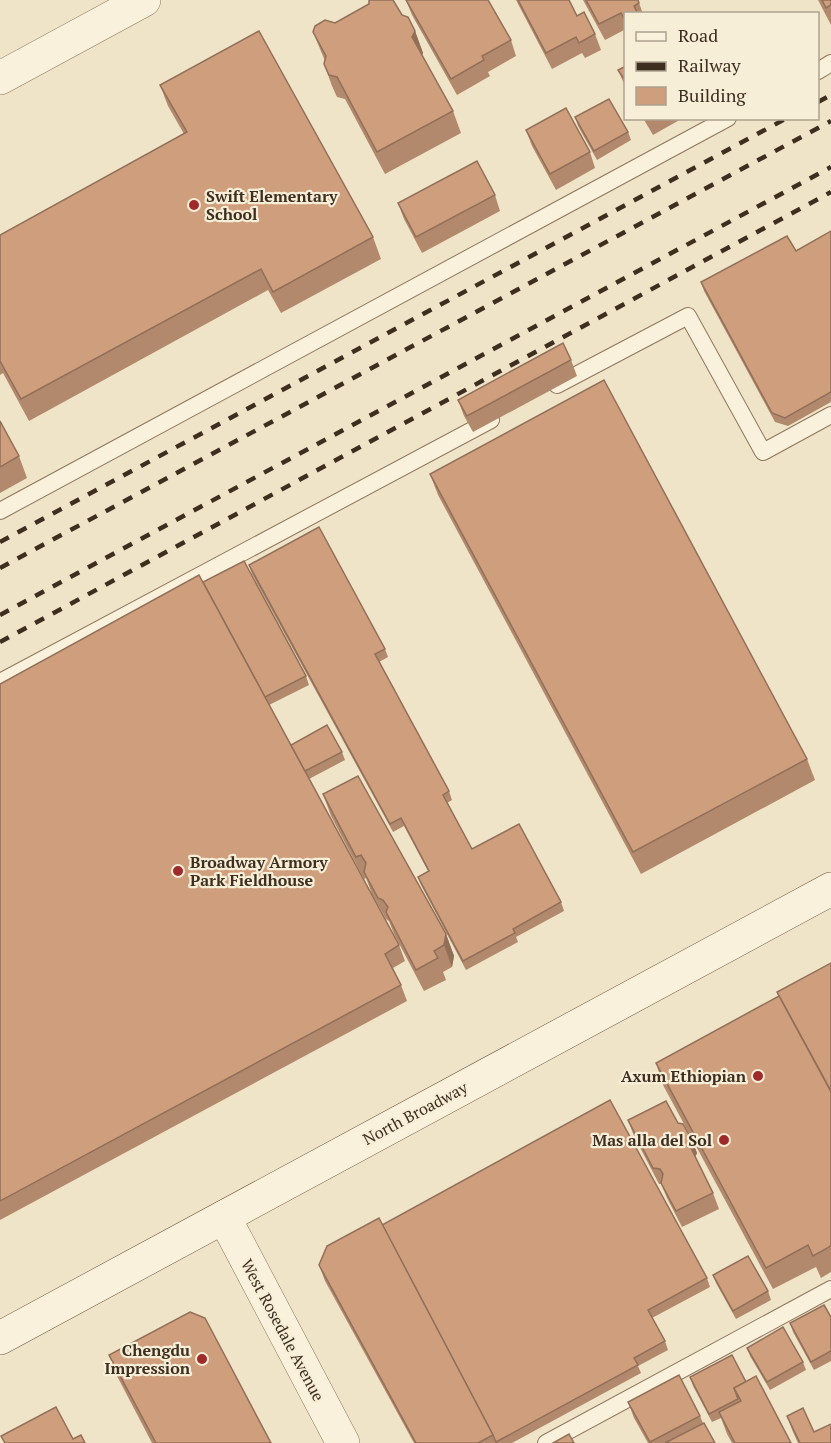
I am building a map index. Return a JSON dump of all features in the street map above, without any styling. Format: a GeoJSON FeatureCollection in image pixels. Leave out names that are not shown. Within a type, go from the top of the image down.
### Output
{"type":"FeatureCollection","features":[{"type":"Feature","properties":{"kind":"main road"},"geometry":{"type":"LineString","coordinates":[[0,78],[144,0]]}},
{"type":"Feature","properties":{"kind":"main road","name":"North Broadway"},"geometry":{"type":"LineString","coordinates":[[0,1338],[831,889]]}},
{"type":"Feature","properties":{"kind":"main road","name":"West Rosedale Avenue"},"geometry":{"type":"LineString","coordinates":[[224,1217],[343,1443]]}},
{"type":"Feature","properties":{"kind":"lane"},"geometry":{"type":"LineString","coordinates":[[0,511],[724,120]]}},
{"type":"Feature","properties":{"kind":"lane"},"geometry":{"type":"LineString","coordinates":[[542,392],[688,316],[763,452],[831,416]]}},
{"type":"Feature","properties":{"kind":"lane"},"geometry":{"type":"LineString","coordinates":[[0,682],[501,414]]}},
{"type":"Feature","properties":{"kind":"lane"},"geometry":{"type":"LineString","coordinates":[[546,1443],[831,1289]]}},
{"type":"Feature","properties":{"kind":"building"},"geometry":{"type":"Polygon","coordinates":[[[369,0],[393,0],[402,15],[408,17],[415,31],[412,37],[453,111],[377,152],[337,77],[329,75],[324,64],[326,56],[313,32],[315,26],[325,20],[335,23],[369,4],[369,0]]]}},
{"type":"Feature","properties":{"kind":"building"},"geometry":{"type":"Polygon","coordinates":[[[406,0],[488,0],[511,40],[482,56],[484,60],[451,79],[406,0]]]}},
{"type":"Feature","properties":{"kind":"building"},"geometry":{"type":"Polygon","coordinates":[[[518,0],[569,0],[577,16],[584,12],[595,34],[579,43],[576,37],[546,53],[518,0]]]}},
{"type":"Feature","properties":{"kind":"building"},"geometry":{"type":"Polygon","coordinates":[[[586,0],[638,0],[639,3],[634,6],[637,12],[624,12],[624,18],[621,13],[599,24],[586,0]]]}},
{"type":"Feature","properties":{"kind":"building"},"geometry":{"type":"Polygon","coordinates":[[[822,0],[831,0],[831,5],[826,8],[822,0]]]}},
{"type":"Feature","properties":{"kind":"building"},"geometry":{"type":"Polygon","coordinates":[[[259,31],[373,237],[273,292],[261,269],[21,399],[0,361],[0,235],[187,132],[160,85],[259,31]]]}},
{"type":"Feature","properties":{"kind":"building"},"geometry":{"type":"Polygon","coordinates":[[[624,67],[624,79],[618,70],[624,67]]]}},
{"type":"Feature","properties":{"kind":"building"},"geometry":{"type":"Polygon","coordinates":[[[609,99],[628,132],[594,151],[575,117],[609,99]]]}},
{"type":"Feature","properties":{"kind":"building"},"geometry":{"type":"Polygon","coordinates":[[[566,108],[590,152],[550,174],[526,130],[566,108]]]}},
{"type":"Feature","properties":{"kind":"building"},"geometry":{"type":"Polygon","coordinates":[[[477,161],[495,195],[416,237],[398,203],[477,161]]]}},
{"type":"Feature","properties":{"kind":"building"},"geometry":{"type":"Polygon","coordinates":[[[831,231],[831,392],[785,418],[772,413],[701,282],[787,236],[796,251],[831,231]]]}},
{"type":"Feature","properties":{"kind":"building"},"geometry":{"type":"Polygon","coordinates":[[[563,343],[571,360],[467,416],[458,400],[563,343]]]}},
{"type":"Feature","properties":{"kind":"building"},"geometry":{"type":"Polygon","coordinates":[[[604,380],[807,759],[633,852],[430,474],[604,380]]]}},
{"type":"Feature","properties":{"kind":"building"},"geometry":{"type":"Polygon","coordinates":[[[0,421],[19,456],[0,467],[0,421]]]}},
{"type":"Feature","properties":{"kind":"building"},"geometry":{"type":"Polygon","coordinates":[[[319,527],[385,649],[375,654],[449,791],[443,795],[472,849],[519,824],[561,902],[513,929],[515,933],[463,961],[418,877],[429,871],[401,818],[390,824],[249,565],[319,527]]]}},
{"type":"Feature","properties":{"kind":"building"},"geometry":{"type":"Polygon","coordinates":[[[244,561],[306,676],[265,697],[203,582],[244,561]]]}},
{"type":"Feature","properties":{"kind":"building","name":"Broadway Armory Park Fieldhouse"},"geometry":{"type":"Polygon","coordinates":[[[199,575],[399,945],[385,954],[401,985],[0,1201],[0,684],[199,575]]]}},
{"type":"Feature","properties":{"kind":"building"},"geometry":{"type":"Polygon","coordinates":[[[327,725],[342,752],[305,771],[291,745],[327,725]]]}},
{"type":"Feature","properties":{"kind":"building"},"geometry":{"type":"Polygon","coordinates":[[[358,776],[446,934],[444,945],[434,951],[438,958],[416,970],[386,912],[388,907],[383,900],[378,898],[364,872],[366,863],[361,855],[356,857],[323,794],[358,776]]]}},
{"type":"Feature","properties":{"kind":"building"},"geometry":{"type":"Polygon","coordinates":[[[831,963],[831,1091],[777,992],[831,963]]]}},
{"type":"Feature","properties":{"kind":"building"},"geometry":{"type":"Polygon","coordinates":[[[779,996],[831,1092],[831,1246],[813,1256],[808,1245],[766,1268],[656,1063],[779,996]]]}},
{"type":"Feature","properties":{"kind":"building"},"geometry":{"type":"Polygon","coordinates":[[[610,1100],[707,1278],[648,1310],[665,1341],[634,1358],[638,1365],[496,1442],[382,1225],[610,1100]]]}},
{"type":"Feature","properties":{"kind":"building"},"geometry":{"type":"Polygon","coordinates":[[[666,1101],[678,1123],[683,1124],[691,1138],[689,1144],[713,1193],[676,1211],[661,1183],[663,1174],[660,1169],[653,1168],[628,1120],[666,1101]]]}},
{"type":"Feature","properties":{"kind":"building"},"geometry":{"type":"Polygon","coordinates":[[[379,1218],[493,1435],[478,1443],[416,1443],[319,1265],[327,1246],[379,1218]]]}},
{"type":"Feature","properties":{"kind":"building"},"geometry":{"type":"Polygon","coordinates":[[[748,1256],[768,1291],[733,1311],[713,1275],[748,1256]]]}},
{"type":"Feature","properties":{"kind":"building"},"geometry":{"type":"Polygon","coordinates":[[[824,1305],[831,1317],[831,1351],[811,1362],[790,1323],[824,1305]]]}},
{"type":"Feature","properties":{"kind":"building"},"geometry":{"type":"Polygon","coordinates":[[[190,1312],[205,1318],[271,1443],[156,1443],[109,1355],[190,1312]]]}},
{"type":"Feature","properties":{"kind":"building"},"geometry":{"type":"Polygon","coordinates":[[[783,1327],[803,1362],[767,1382],[747,1348],[783,1327]]]}},
{"type":"Feature","properties":{"kind":"building"},"geometry":{"type":"Polygon","coordinates":[[[732,1355],[746,1382],[734,1388],[738,1399],[709,1414],[690,1377],[732,1355]]]}},
{"type":"Feature","properties":{"kind":"building"},"geometry":{"type":"Polygon","coordinates":[[[679,1375],[700,1416],[650,1442],[628,1402],[679,1375]]]}},
{"type":"Feature","properties":{"kind":"building"},"geometry":{"type":"Polygon","coordinates":[[[756,1376],[791,1443],[735,1443],[719,1412],[741,1401],[734,1388],[756,1376]]]}},
{"type":"Feature","properties":{"kind":"building"},"geometry":{"type":"Polygon","coordinates":[[[56,1407],[73,1439],[81,1435],[85,1443],[5,1443],[1,1436],[56,1407]]]}},
{"type":"Feature","properties":{"kind":"building"},"geometry":{"type":"Polygon","coordinates":[[[803,1408],[814,1432],[831,1424],[831,1443],[800,1443],[787,1416],[803,1408]]]}},
{"type":"Feature","properties":{"kind":"building"},"geometry":{"type":"Polygon","coordinates":[[[704,1423],[715,1443],[665,1443],[704,1423]]]}},
{"type":"Feature","properties":{"kind":"building"},"geometry":{"type":"Polygon","coordinates":[[[569,1434],[574,1443],[553,1443],[569,1434]]]}},
{"type":"Feature","properties":{"kind":"railway"},"geometry":{"type":"LineString","coordinates":[[819,101],[831,95]]}},
{"type":"Feature","properties":{"kind":"railway"},"geometry":{"type":"LineString","coordinates":[[0,542],[783,120]]}},
{"type":"Feature","properties":{"kind":"railway"},"geometry":{"type":"LineString","coordinates":[[0,568],[831,121]]}},
{"type":"Feature","properties":{"kind":"railway"},"geometry":{"type":"LineString","coordinates":[[0,615],[831,167]]}},
{"type":"Feature","properties":{"kind":"railway"},"geometry":{"type":"LineString","coordinates":[[0,642],[831,192]]}},
{"type":"Feature","properties":{"kind":"place","name":"Swift Elementary School"},"geometry":{"type":"Point","coordinates":[194,205]}},
{"type":"Feature","properties":{"kind":"place","name":"Broadway Armory Park Fieldhouse"},"geometry":{"type":"Point","coordinates":[178,871]}},
{"type":"Feature","properties":{"kind":"place","name":"Axum Ethiopian"},"geometry":{"type":"Point","coordinates":[758,1076]}},
{"type":"Feature","properties":{"kind":"place","name":"Mas alla del Sol"},"geometry":{"type":"Point","coordinates":[724,1140]}},
{"type":"Feature","properties":{"kind":"place","name":"Chengdu Impression"},"geometry":{"type":"Point","coordinates":[202,1359]}}]}
